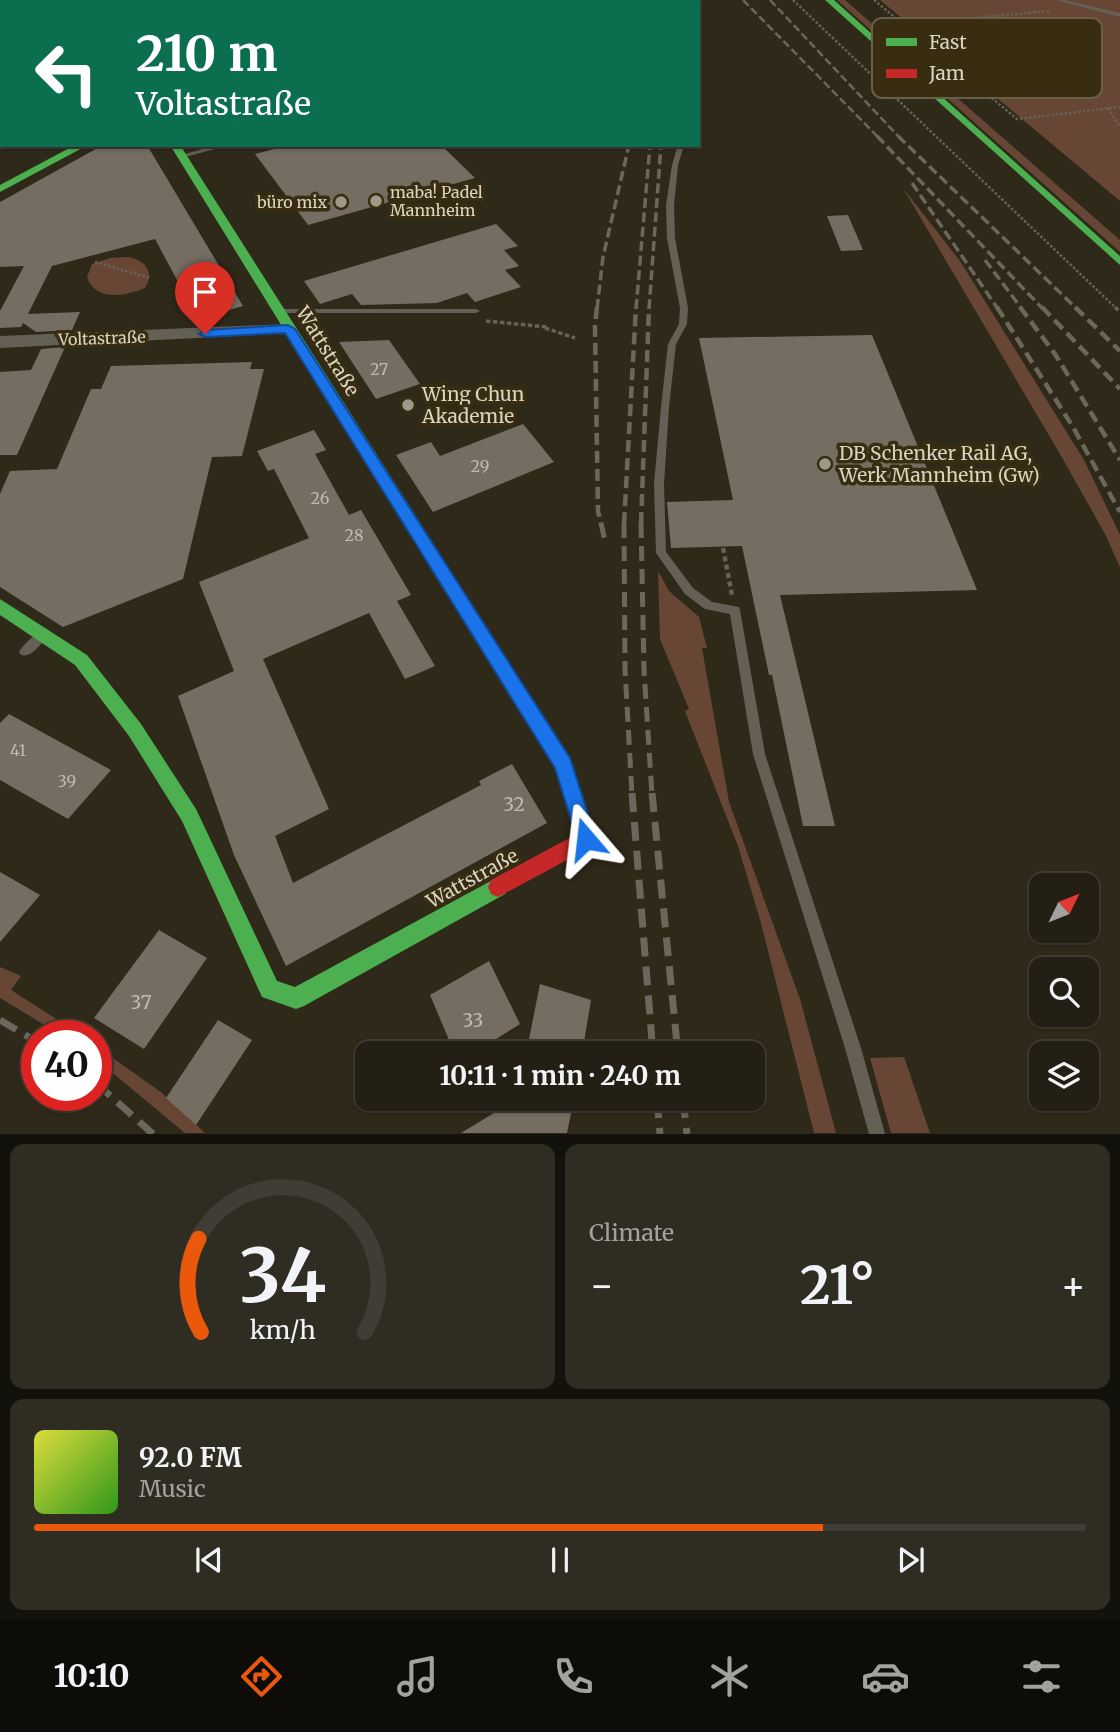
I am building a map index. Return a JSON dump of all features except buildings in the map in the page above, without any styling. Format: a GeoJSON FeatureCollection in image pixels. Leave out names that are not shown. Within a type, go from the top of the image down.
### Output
{"type":"FeatureCollection","features":[{"type":"Feature","properties":{"kind":"street"},"geometry":{"type":"LineString","coordinates":[[830,0],[872,38]]}},
{"type":"Feature","properties":{"kind":"street"},"geometry":{"type":"LineString","coordinates":[[853,0],[874,18]]}},
{"type":"Feature","properties":{"kind":"street"},"geometry":{"type":"LineString","coordinates":[[938,98],[1120,262]]}},
{"type":"Feature","properties":{"kind":"street"},"geometry":{"type":"LineString","coordinates":[[0,189],[79,147]]}},
{"type":"Feature","properties":{"kind":"street","name":"Wattstraße"},"geometry":{"type":"LineString","coordinates":[[0,606],[81,660],[135,730],[189,815],[270,989],[296,998],[586,839],[563,765],[178,150]]}},
{"type":"Feature","properties":{"kind":"street","name":"Voltastraße"},"geometry":{"type":"LineString","coordinates":[[0,342],[288,329]]}},
{"type":"Feature","properties":{"kind":"lane"},"geometry":{"type":"LineString","coordinates":[[1059,0],[1120,15]]}},
{"type":"Feature","properties":{"kind":"lane"},"geometry":{"type":"LineString","coordinates":[[680,147],[675,165],[671,228],[684,307],[683,324],[672,344],[665,407],[659,484],[661,553],[689,591],[709,606],[735,610],[759,754],[853,1048],[877,1133]]}},
{"type":"Feature","properties":{"kind":"lane"},"geometry":{"type":"LineString","coordinates":[[178,150],[213,148]]}},
{"type":"Feature","properties":{"kind":"lane"},"geometry":{"type":"LineString","coordinates":[[278,312],[477,311]]}},
{"type":"Feature","properties":{"kind":"lane"},"geometry":{"type":"LineString","coordinates":[[25,652],[43,635]]}},
{"type":"Feature","properties":{"kind":"path"},"geometry":{"type":"LineString","coordinates":[[793,0],[872,75]]}},
{"type":"Feature","properties":{"kind":"path"},"geometry":{"type":"LineString","coordinates":[[874,0],[895,18]]}},
{"type":"Feature","properties":{"kind":"path"},"geometry":{"type":"LineString","coordinates":[[967,18],[1087,7]]}},
{"type":"Feature","properties":{"kind":"path"},"geometry":{"type":"LineString","coordinates":[[896,98],[1120,312]]}},
{"type":"Feature","properties":{"kind":"path"},"geometry":{"type":"LineString","coordinates":[[992,98],[1017,119],[1120,107]]}},
{"type":"Feature","properties":{"kind":"path"},"geometry":{"type":"LineString","coordinates":[[1108,108],[1120,127]]}},
{"type":"Feature","properties":{"kind":"path"},"geometry":{"type":"LineString","coordinates":[[95,262],[150,278]]}},
{"type":"Feature","properties":{"kind":"path"},"geometry":{"type":"LineString","coordinates":[[507,325],[538,324],[552,332],[575,338]]}},
{"type":"Feature","properties":{"kind":"path"},"geometry":{"type":"LineString","coordinates":[[723,548],[735,610]]}},
{"type":"Feature","properties":{"kind":"shaded area"},"geometry":{"type":"Polygon","coordinates":[[[837,0],[845,0],[872,24],[872,31],[837,0]]]}},
{"type":"Feature","properties":{"kind":"shaded area"},"geometry":{"type":"Polygon","coordinates":[[[880,0],[1120,0],[1120,201],[997,98],[1102,98],[1102,18],[901,18],[880,0]]]}},
{"type":"Feature","properties":{"kind":"shaded area"},"geometry":{"type":"Polygon","coordinates":[[[947,98],[957,98],[1120,240],[1120,252],[947,98]]]}},
{"type":"Feature","properties":{"kind":"shaded area"},"geometry":{"type":"Polygon","coordinates":[[[903,188],[960,261],[1084,460],[1120,535],[1120,567],[1105,534],[1060,454],[903,188]]]}},
{"type":"Feature","properties":{"kind":"shaded area"},"geometry":{"type":"Polygon","coordinates":[[[127,257],[139,260],[146,267],[149,277],[145,288],[112,295],[104,294],[91,285],[87,277],[92,264],[110,258],[127,257]]]}},
{"type":"Feature","properties":{"kind":"shaded area"},"geometry":{"type":"Polygon","coordinates":[[[658,571],[669,591],[699,617],[707,648],[702,648],[729,802],[800,999],[836,1133],[814,1133],[761,923],[738,846],[685,711],[689,709],[660,639],[658,571]]]}},
{"type":"Feature","properties":{"kind":"shaded area"},"geometry":{"type":"Polygon","coordinates":[[[0,967],[21,976],[11,990],[58,1020],[36,1020],[0,998],[0,967]]]}},
{"type":"Feature","properties":{"kind":"shaded area"},"geometry":{"type":"Polygon","coordinates":[[[112,1057],[162,1093],[205,1133],[185,1133],[112,1072],[112,1057]]]}},
{"type":"Feature","properties":{"kind":"shaded area"},"geometry":{"type":"Polygon","coordinates":[[[904,1057],[930,1133],[891,1133],[870,1058],[904,1057]]]}},
{"type":"Feature","properties":{"kind":"railway"},"geometry":{"type":"LineString","coordinates":[[743,0],[879,138]]}},
{"type":"Feature","properties":{"kind":"railway"},"geometry":{"type":"LineString","coordinates":[[770,0],[899,137]]}},
{"type":"Feature","properties":{"kind":"railway"},"geometry":{"type":"LineString","coordinates":[[877,136],[1043,309]]}},
{"type":"Feature","properties":{"kind":"railway"},"geometry":{"type":"LineString","coordinates":[[899,137],[1077,309]]}},
{"type":"Feature","properties":{"kind":"railway"},"geometry":{"type":"LineString","coordinates":[[597,309],[603,257],[629,147]]}},
{"type":"Feature","properties":{"kind":"railway"},"geometry":{"type":"LineString","coordinates":[[636,309],[650,147]]}},
{"type":"Feature","properties":{"kind":"railway"},"geometry":{"type":"LineString","coordinates":[[649,309],[661,147]]}},
{"type":"Feature","properties":{"kind":"railway"},"geometry":{"type":"LineString","coordinates":[[912,183],[998,309]]}},
{"type":"Feature","properties":{"kind":"railway"},"geometry":{"type":"LineString","coordinates":[[985,260],[1022,309]]}},
{"type":"Feature","properties":{"kind":"railway"},"geometry":{"type":"LineString","coordinates":[[597,307],[598,511],[601,524]]}},
{"type":"Feature","properties":{"kind":"railway"},"geometry":{"type":"LineString","coordinates":[[624,524],[636,307]]}},
{"type":"Feature","properties":{"kind":"railway"},"geometry":{"type":"LineString","coordinates":[[641,524],[649,307]]}},
{"type":"Feature","properties":{"kind":"railway"},"geometry":{"type":"LineString","coordinates":[[997,307],[1073,427],[1120,512]]}},
{"type":"Feature","properties":{"kind":"railway"},"geometry":{"type":"LineString","coordinates":[[1020,307],[1055,354],[1120,460]]}},
{"type":"Feature","properties":{"kind":"railway"},"geometry":{"type":"LineString","coordinates":[[1042,307],[1120,389]]}},
{"type":"Feature","properties":{"kind":"railway"},"geometry":{"type":"LineString","coordinates":[[1075,307],[1120,351]]}},
{"type":"Feature","properties":{"kind":"railway"},"geometry":{"type":"LineString","coordinates":[[601,523],[605,541]]}},
{"type":"Feature","properties":{"kind":"railway"},"geometry":{"type":"LineString","coordinates":[[624,524],[625,669],[632,795]]}},
{"type":"Feature","properties":{"kind":"railway"},"geometry":{"type":"LineString","coordinates":[[641,524],[644,670],[652,795]]}},
{"type":"Feature","properties":{"kind":"railway"},"geometry":{"type":"LineString","coordinates":[[632,793],[652,1041]]}},
{"type":"Feature","properties":{"kind":"railway"},"geometry":{"type":"LineString","coordinates":[[652,793],[677,1041]]}},
{"type":"Feature","properties":{"kind":"railway"},"geometry":{"type":"LineString","coordinates":[[0,1020],[21,1032]]}},
{"type":"Feature","properties":{"kind":"railway"},"geometry":{"type":"LineString","coordinates":[[112,1097],[153,1134]]}},
{"type":"Feature","properties":{"kind":"railway"},"geometry":{"type":"LineString","coordinates":[[658,1111],[660,1134]]}},
{"type":"Feature","properties":{"kind":"railway"},"geometry":{"type":"LineString","coordinates":[[684,1111],[687,1134]]}},
{"type":"Feature","properties":{"kind":"traffic: fast"},"geometry":{"type":"LineString","coordinates":[[829,0],[872,39]]}},
{"type":"Feature","properties":{"kind":"traffic: fast"},"geometry":{"type":"LineString","coordinates":[[938,98],[1120,262]]}},
{"type":"Feature","properties":{"kind":"traffic: fast"},"geometry":{"type":"LineString","coordinates":[[0,189],[79,147]]}},
{"type":"Feature","properties":{"kind":"traffic: fast"},"geometry":{"type":"LineString","coordinates":[[176,147],[467,611]]}},
{"type":"Feature","properties":{"kind":"traffic: fast"},"geometry":{"type":"LineString","coordinates":[[0,606],[81,660],[135,730],[189,815],[270,989],[296,998],[498,887]]}},
{"type":"Feature","properties":{"kind":"traffic: jam"},"geometry":{"type":"LineString","coordinates":[[467,611],[563,765],[586,839],[498,887]]}},
{"type":"Feature","properties":{"kind":"place","name":"maba! Padel Mannheim"},"geometry":{"type":"Point","coordinates":[376,201]}},
{"type":"Feature","properties":{"kind":"place","name":"büro mix"},"geometry":{"type":"Point","coordinates":[341,202]}},
{"type":"Feature","properties":{"kind":"place","name":"Wing Chun Akademie"},"geometry":{"type":"Point","coordinates":[408,405]}},
{"type":"Feature","properties":{"kind":"place","name":"DB Schenker Rail AG, Werk Mannheim (Gw)"},"geometry":{"type":"Point","coordinates":[825,464]}},
{"type":"Feature","properties":{"kind":"route"},"geometry":{"type":"LineString","coordinates":[[205,334],[288,329],[563,765],[586,839]]}}]}
